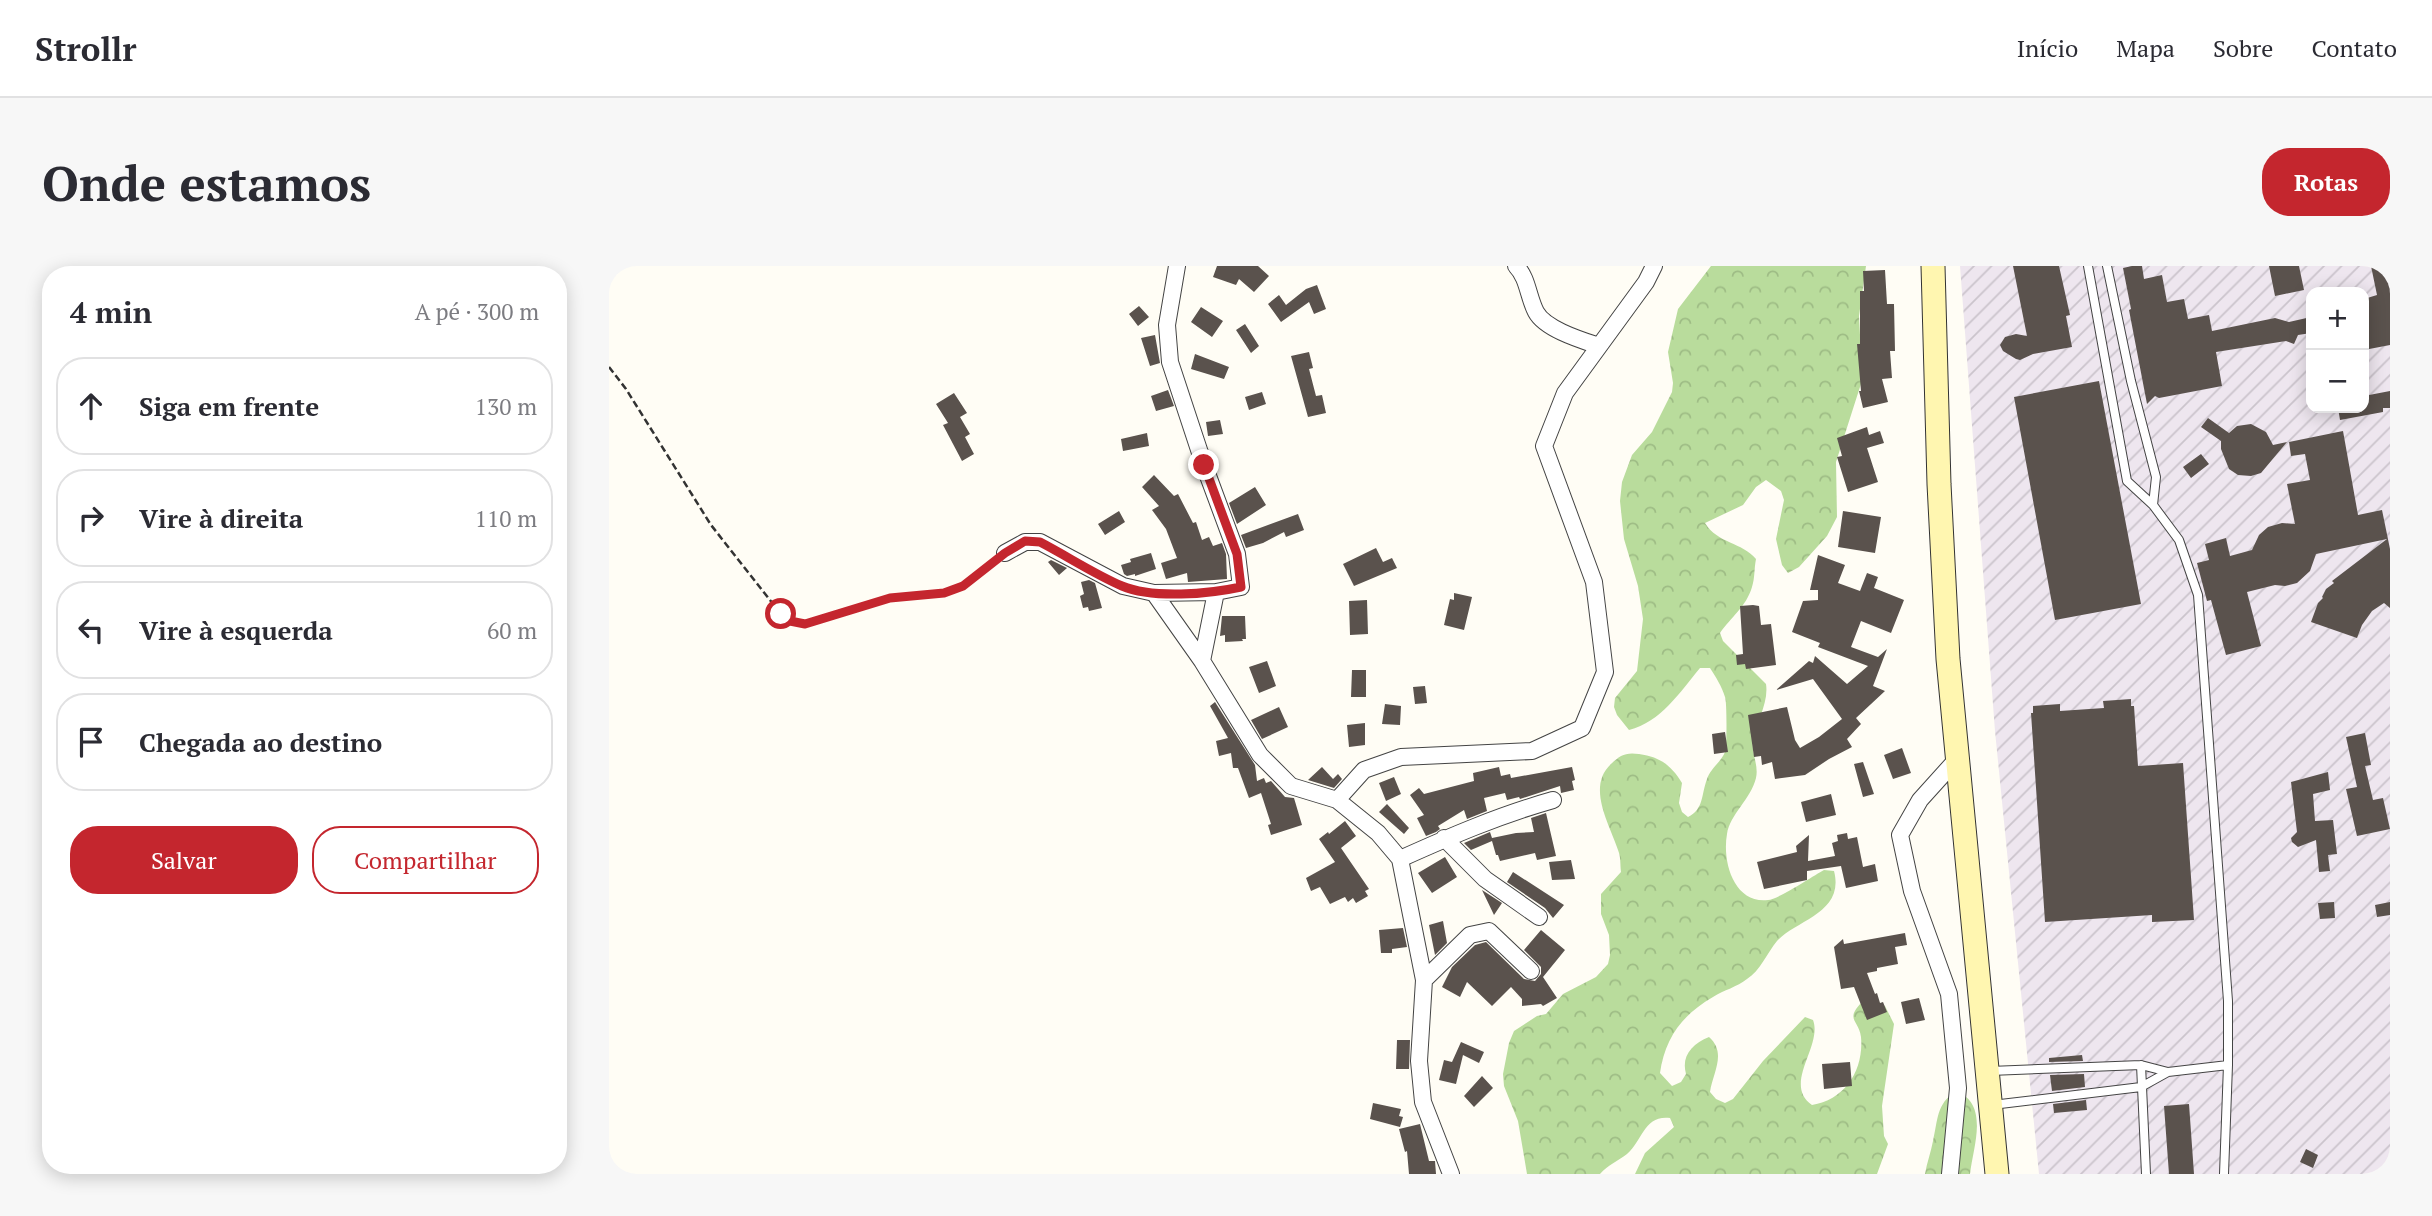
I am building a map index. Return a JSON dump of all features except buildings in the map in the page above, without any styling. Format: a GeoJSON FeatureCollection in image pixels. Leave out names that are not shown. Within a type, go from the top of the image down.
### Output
{"type":"FeatureCollection","features":[{"type":"Feature","properties":{"kind":"main road"},"geometry":{"type":"LineString","coordinates":[[1933,266],[1947,632],[1985,1071],[1997,1174]]}},
{"type":"Feature","properties":{"kind":"street"},"geometry":{"type":"LineString","coordinates":[[1005,553],[1025,541],[1040,542],[1123,586],[1154,593],[1216,592],[1241,587],[1237,554],[1170,362],[1167,325],[1177,266]]}},
{"type":"Feature","properties":{"kind":"street"},"geometry":{"type":"LineString","coordinates":[[1516,266],[1521,272],[1537,315],[1565,334],[1599,346]]}},
{"type":"Feature","properties":{"kind":"street"},"geometry":{"type":"LineString","coordinates":[[1337,800],[1364,771],[1401,757],[1532,751],[1582,728],[1605,672],[1594,582],[1544,446],[1565,393],[1646,282],[1654,266]]}},
{"type":"Feature","properties":{"kind":"street"},"geometry":{"type":"LineString","coordinates":[[1202,661],[1216,592]]}},
{"type":"Feature","properties":{"kind":"street"},"geometry":{"type":"LineString","coordinates":[[1154,593],[1202,661],[1260,755],[1291,786],[1337,800],[1378,833],[1400,859],[1424,980],[1419,1061],[1423,1102],[1451,1174]]}},
{"type":"Feature","properties":{"kind":"street"},"geometry":{"type":"LineString","coordinates":[[1950,1174],[1958,1088],[1949,994],[1912,891],[1900,835],[1920,800],[1957,759]]}},
{"type":"Feature","properties":{"kind":"street"},"geometry":{"type":"LineString","coordinates":[[1400,859],[1508,812],[1553,800]]}},
{"type":"Feature","properties":{"kind":"street"},"geometry":{"type":"LineString","coordinates":[[1444,838],[1485,879],[1539,917]]}},
{"type":"Feature","properties":{"kind":"street"},"geometry":{"type":"LineString","coordinates":[[1424,980],[1470,934],[1489,931],[1531,971]]}},
{"type":"Feature","properties":{"kind":"lane"},"geometry":{"type":"LineString","coordinates":[[2088,266],[2127,481],[2153,505],[2179,540],[2198,595],[2228,1001],[2224,1174]]}},
{"type":"Feature","properties":{"kind":"lane"},"geometry":{"type":"LineString","coordinates":[[2106,266],[2131,381],[2156,477],[2153,505]]}},
{"type":"Feature","properties":{"kind":"lane"},"geometry":{"type":"LineString","coordinates":[[1985,1071],[2141,1065],[2168,1072],[2228,1065]]}},
{"type":"Feature","properties":{"kind":"lane"},"geometry":{"type":"LineString","coordinates":[[2141,1065],[2146,1174]]}},
{"type":"Feature","properties":{"kind":"lane"},"geometry":{"type":"LineString","coordinates":[[1990,1105],[2141,1087],[2168,1072]]}},
{"type":"Feature","properties":{"kind":"path"},"geometry":{"type":"LineString","coordinates":[[609,367],[626,389],[711,525],[781,614],[790,621],[805,624],[890,598],[944,593],[963,586],[1005,553]]}},
{"type":"Feature","properties":{"kind":"shaded area"},"geometry":{"type":"Polygon","coordinates":[[[1960,266],[2390,266],[2390,1174],[2039,1174],[1995,731],[1960,266]]]}},
{"type":"Feature","properties":{"kind":"green space"},"geometry":{"type":"Polygon","coordinates":[[[1711,266],[1866,266],[1859,316],[1867,365],[1836,462],[1837,517],[1827,536],[1799,567],[1788,573],[1782,565],[1776,539],[1784,500],[1781,491],[1766,480],[1756,487],[1743,505],[1705,523],[1716,535],[1744,549],[1756,559],[1754,580],[1749,594],[1720,633],[1723,641],[1766,684],[1766,698],[1753,741],[1756,778],[1729,827],[1726,845],[1729,868],[1739,888],[1756,899],[1773,899],[1824,870],[1834,871],[1835,885],[1826,906],[1777,941],[1752,976],[1702,1004],[1684,1020],[1666,1049],[1660,1073],[1672,1086],[1681,1082],[1686,1074],[1685,1062],[1689,1051],[1709,1037],[1718,1056],[1710,1092],[1725,1103],[1733,1099],[1763,1061],[1805,1017],[1813,1020],[1815,1030],[1801,1087],[1804,1096],[1812,1105],[1824,1102],[1843,1090],[1856,1072],[1861,1037],[1853,1017],[1856,1009],[1861,1003],[1877,1001],[1885,1006],[1894,1024],[1882,1106],[1884,1136],[1888,1144],[1877,1174],[1635,1174],[1645,1153],[1674,1127],[1670,1118],[1661,1118],[1649,1124],[1627,1154],[1600,1174],[1527,1174],[1518,1121],[1504,1086],[1503,1074],[1514,1031],[1537,1016],[1546,1014],[1563,994],[1596,977],[1608,964],[1609,935],[1601,914],[1601,894],[1621,872],[1619,853],[1600,795],[1604,773],[1620,756],[1627,754],[1639,754],[1659,760],[1674,771],[1682,783],[1679,803],[1682,812],[1688,817],[1697,810],[1708,775],[1726,749],[1726,700],[1710,668],[1700,668],[1669,705],[1640,726],[1629,730],[1614,707],[1615,698],[1637,671],[1643,619],[1638,586],[1624,539],[1620,501],[1622,482],[1632,455],[1652,432],[1672,392],[1668,352],[1678,309],[1711,266]]]}},
{"type":"Feature","properties":{"kind":"green space"},"geometry":{"type":"Polygon","coordinates":[[[1956,1091],[1966,1097],[1976,1116],[1976,1139],[1970,1174],[1925,1174],[1941,1107],[1956,1091]]]}},
{"type":"Feature","properties":{"kind":"route"},"geometry":{"type":"LineString","coordinates":[[781,614],[790,621],[805,624],[890,598],[944,593],[963,586],[1025,541],[1040,542],[1123,586],[1140,591],[1216,592],[1241,587],[1237,554],[1204,465]]}}]}
